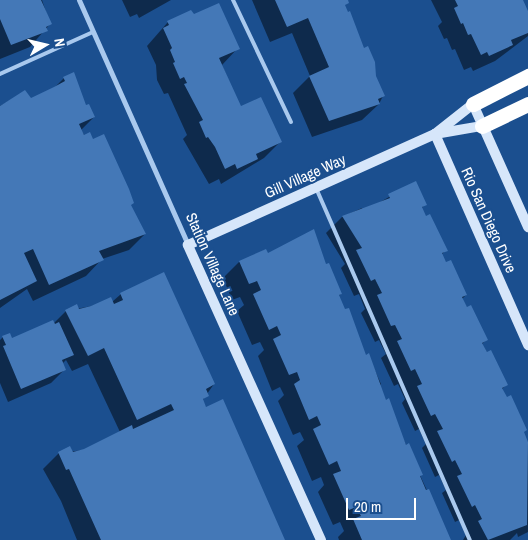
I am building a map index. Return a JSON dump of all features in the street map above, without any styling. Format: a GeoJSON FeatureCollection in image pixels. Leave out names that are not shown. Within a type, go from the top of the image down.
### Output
{"type":"FeatureCollection","features":[{"type":"Feature","properties":{"kind":"highway"},"geometry":{"type":"LineString","coordinates":[[473,104],[528,76]]}},
{"type":"Feature","properties":{"kind":"highway"},"geometry":{"type":"LineString","coordinates":[[482,126],[528,104]]}},
{"type":"Feature","properties":{"kind":"street","name":"Station Village Lane"},"geometry":{"type":"LineString","coordinates":[[79,0],[321,540]]}},
{"type":"Feature","properties":{"kind":"street","name":"Gill Village Way"},"geometry":{"type":"LineString","coordinates":[[188,245],[435,134],[473,104]]}},
{"type":"Feature","properties":{"kind":"street"},"geometry":{"type":"LineString","coordinates":[[473,104],[528,227]]}},
{"type":"Feature","properties":{"kind":"street","name":"Gill Village Way"},"geometry":{"type":"LineString","coordinates":[[435,134],[482,126]]}},
{"type":"Feature","properties":{"kind":"street","name":"Rio San Diego Drive"},"geometry":{"type":"LineString","coordinates":[[435,134],[528,345]]}},
{"type":"Feature","properties":{"kind":"lane"},"geometry":{"type":"LineString","coordinates":[[233,0],[291,122]]}},
{"type":"Feature","properties":{"kind":"lane"},"geometry":{"type":"LineString","coordinates":[[0,74],[93,32]]}},
{"type":"Feature","properties":{"kind":"lane"},"geometry":{"type":"LineString","coordinates":[[316,188],[470,540]]}},
{"type":"Feature","properties":{"kind":"building"},"geometry":{"type":"Polygon","coordinates":[[[0,0],[41,0],[52,24],[46,27],[48,31],[11,45],[0,19],[0,0]]]}},
{"type":"Feature","properties":{"kind":"building"},"geometry":{"type":"Polygon","coordinates":[[[275,0],[348,0],[349,3],[345,5],[348,12],[350,11],[364,48],[368,46],[375,62],[376,76],[385,96],[378,99],[380,104],[329,121],[309,76],[329,67],[308,18],[287,27],[275,0]]]}},
{"type":"Feature","properties":{"kind":"building"},"geometry":{"type":"Polygon","coordinates":[[[455,0],[523,0],[528,11],[528,33],[511,40],[513,45],[489,56],[487,52],[481,55],[471,34],[468,35],[463,23],[461,24],[454,8],[458,6],[455,0]]]}},
{"type":"Feature","properties":{"kind":"building"},"geometry":{"type":"Polygon","coordinates":[[[219,3],[240,49],[219,58],[241,106],[261,97],[282,142],[256,154],[258,159],[237,169],[235,164],[225,169],[215,147],[208,137],[206,138],[199,122],[203,120],[184,84],[187,83],[184,77],[180,79],[173,63],[175,62],[170,50],[172,48],[163,28],[169,25],[167,21],[191,10],[194,14],[219,3]]]}},
{"type":"Feature","properties":{"kind":"building"},"geometry":{"type":"Polygon","coordinates":[[[74,72],[86,105],[89,104],[95,117],[79,124],[84,135],[90,132],[93,139],[104,134],[129,189],[134,203],[131,205],[146,234],[99,251],[104,260],[49,285],[33,249],[24,253],[37,281],[0,300],[0,106],[25,90],[31,98],[65,81],[63,77],[74,72]]]}},
{"type":"Feature","properties":{"kind":"building"},"geometry":{"type":"Polygon","coordinates":[[[416,181],[427,205],[422,207],[426,216],[430,214],[448,251],[442,253],[446,262],[451,260],[467,295],[462,297],[467,307],[471,305],[488,340],[482,343],[487,352],[491,350],[508,385],[502,388],[507,397],[511,395],[527,430],[524,432],[528,442],[527,525],[488,540],[478,521],[482,519],[475,505],[472,507],[457,476],[462,474],[455,460],[452,462],[437,431],[443,429],[435,414],[431,416],[417,386],[422,384],[415,369],[411,371],[397,341],[402,339],[395,325],[391,326],[377,295],[382,293],[375,279],[371,281],[356,250],[362,248],[342,216],[390,198],[388,194],[416,181]]]}},
{"type":"Feature","properties":{"kind":"building"},"geometry":{"type":"Polygon","coordinates":[[[314,229],[326,264],[329,263],[342,294],[339,295],[345,309],[349,308],[366,355],[369,353],[386,400],[389,398],[406,445],[409,443],[423,475],[420,476],[426,490],[429,489],[451,540],[362,540],[353,519],[361,516],[356,507],[349,510],[333,474],[341,471],[337,461],[329,465],[313,429],[321,425],[317,416],[309,420],[294,384],[300,380],[297,372],[289,375],[273,339],[281,335],[277,326],[269,330],[253,294],[261,290],[257,281],[249,284],[239,261],[266,249],[268,253],[314,229]]]}},
{"type":"Feature","properties":{"kind":"building"},"geometry":{"type":"Polygon","coordinates":[[[164,272],[215,384],[206,389],[209,396],[203,399],[206,407],[223,399],[285,540],[101,540],[69,469],[66,470],[58,452],[70,446],[73,452],[84,449],[132,425],[133,429],[174,410],[171,404],[137,420],[104,348],[88,356],[65,310],[77,304],[79,309],[91,306],[111,297],[114,304],[123,300],[120,293],[164,272]]]}},
{"type":"Feature","properties":{"kind":"building"},"geometry":{"type":"Polygon","coordinates":[[[53,320],[55,324],[59,322],[74,355],[62,360],[66,370],[21,389],[3,346],[6,345],[2,336],[10,333],[12,338],[53,320]]]}}]}
